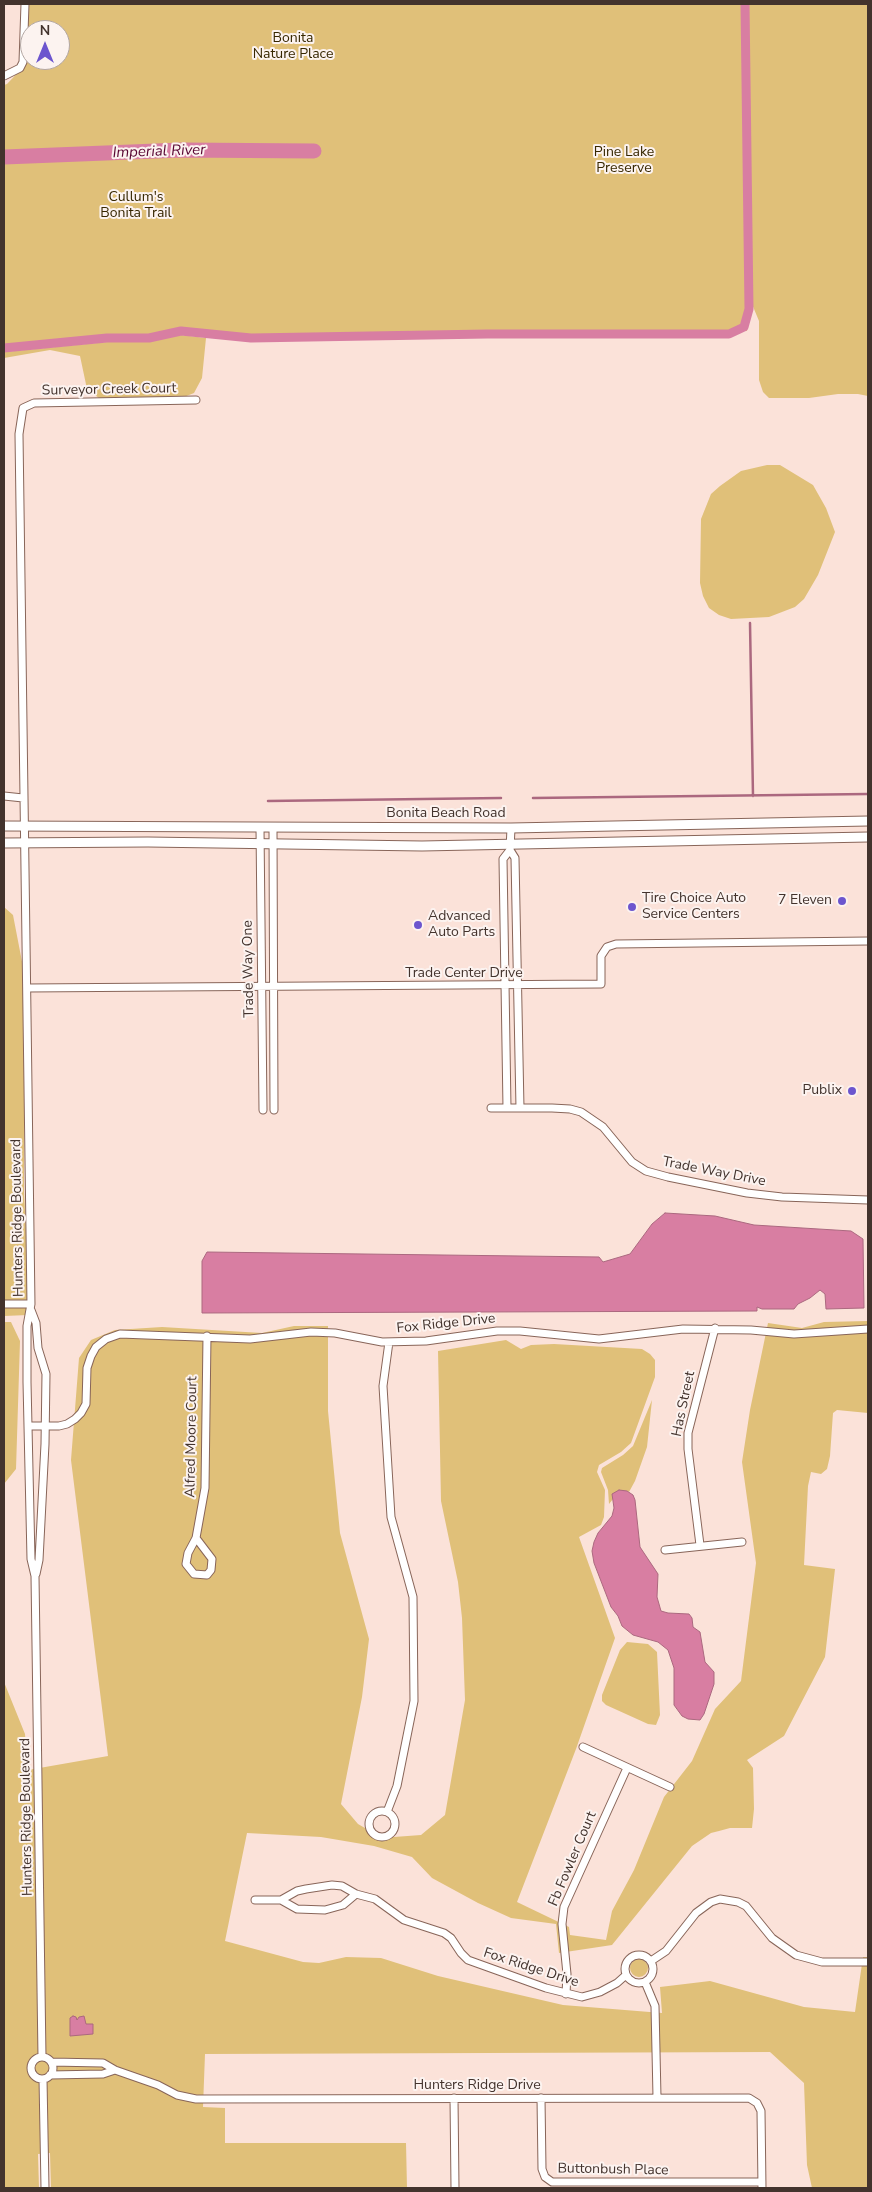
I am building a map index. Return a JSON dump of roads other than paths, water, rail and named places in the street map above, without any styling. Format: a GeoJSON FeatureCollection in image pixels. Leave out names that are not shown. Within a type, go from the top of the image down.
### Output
{"type":"FeatureCollection","features":[{"type":"Feature","properties":{"kind":"street"},"geometry":{"type":"LineString","coordinates":[[4,76],[20,68],[23,62],[25,4]]}},
{"type":"Feature","properties":{"kind":"street","name":"Surveyor Creek Court"},"geometry":{"type":"LineString","coordinates":[[23,408],[39,403],[196,400]]}},
{"type":"Feature","properties":{"kind":"street","name":"Hunters Ridge Boulevard"},"geometry":{"type":"LineString","coordinates":[[23,408],[19,434],[31,1307],[27,1326],[28,1426],[31,1559],[35,1576],[42,2057]]}},
{"type":"Feature","properties":{"kind":"street"},"geometry":{"type":"LineString","coordinates":[[4,796],[23,798]]}},
{"type":"Feature","properties":{"kind":"street","name":"Bonita Beach Road"},"geometry":{"type":"LineString","coordinates":[[4,826],[511,828],[868,821]]}},
{"type":"Feature","properties":{"kind":"street","name":"Trade Way One"},"geometry":{"type":"LineString","coordinates":[[260,828],[263,1110]]}},
{"type":"Feature","properties":{"kind":"street","name":"Trade Way One"},"geometry":{"type":"LineString","coordinates":[[273,828],[274,1110]]}},
{"type":"Feature","properties":{"kind":"street"},"geometry":{"type":"LineString","coordinates":[[511,828],[510,847],[514,858],[520,1108]]}},
{"type":"Feature","properties":{"kind":"street"},"geometry":{"type":"LineString","coordinates":[[4,843],[148,842],[370,847],[510,847],[868,838]]}},
{"type":"Feature","properties":{"kind":"street"},"geometry":{"type":"LineString","coordinates":[[507,1108],[503,859],[510,847]]}},
{"type":"Feature","properties":{"kind":"street","name":"Trade Center Drive"},"geometry":{"type":"LineString","coordinates":[[27,988],[601,984],[601,956],[607,947],[616,944],[868,940]]}},
{"type":"Feature","properties":{"kind":"street","name":"Trade Way Drive"},"geometry":{"type":"LineString","coordinates":[[491,1108],[570,1109],[581,1112],[602,1126],[632,1162],[646,1171],[668,1177],[747,1193],[782,1197],[868,1200]]}},
{"type":"Feature","properties":{"kind":"street"},"geometry":{"type":"LineString","coordinates":[[4,1304],[31,1307]]}},
{"type":"Feature","properties":{"kind":"street","name":"Hunters Ridge Boulevard"},"geometry":{"type":"LineString","coordinates":[[31,1307],[36,1323],[38,1348],[46,1374],[46,1425],[39,1560],[35,1576]]}},
{"type":"Feature","properties":{"kind":"street","name":"Fox Ridge Drive"},"geometry":{"type":"LineString","coordinates":[[28,1426],[67,1424],[81,1413],[88,1394],[87,1368],[91,1356],[96,1347],[106,1339],[120,1334],[262,1339],[310,1332],[335,1333],[359,1339],[389,1342],[426,1341],[497,1331],[520,1331],[616,1339],[663,1330],[714,1328],[794,1334],[868,1329]]}},
{"type":"Feature","properties":{"kind":"street","name":"Has Street"},"geometry":{"type":"LineString","coordinates":[[700,1545],[688,1449],[688,1433],[714,1328]]}},
{"type":"Feature","properties":{"kind":"street","name":"Alfred Moore Court"},"geometry":{"type":"LineString","coordinates":[[196,1538],[212,1559],[211,1570],[206,1575],[194,1574],[186,1564],[188,1553],[196,1538],[205,1488],[207,1336]]}},
{"type":"Feature","properties":{"kind":"street"},"geometry":{"type":"LineString","coordinates":[[387,1812],[397,1786],[414,1701],[414,1597],[393,1526],[389,1489],[382,1386],[389,1342]]}},
{"type":"Feature","properties":{"kind":"street"},"geometry":{"type":"LineString","coordinates":[[665,1550],[742,1542]]}},
{"type":"Feature","properties":{"kind":"street"},"geometry":{"type":"LineString","coordinates":[[583,1747],[670,1787]]}},
{"type":"Feature","properties":{"kind":"street","name":"Fb Fowler Court"},"geometry":{"type":"LineString","coordinates":[[566,1994],[562,1924],[564,1907],[627,1768]]}},
{"type":"Feature","properties":{"kind":"street","name":"Fox Ridge Drive"},"geometry":{"type":"LineString","coordinates":[[255,1900],[281,1900],[297,1891],[332,1884],[342,1886],[356,1894],[375,1899],[404,1920],[444,1932],[468,1960],[566,1994],[582,1997],[591,1996],[617,1983],[626,1975]]}},
{"type":"Feature","properties":{"kind":"street","name":"Fox Ridge Drive"},"geometry":{"type":"LineString","coordinates":[[281,1900],[297,1909],[325,1910],[343,1905],[356,1894]]}},
{"type":"Feature","properties":{"kind":"street"},"geometry":{"type":"LineString","coordinates":[[651,1961],[666,1950],[703,1906],[720,1899],[738,1902],[746,1906],[776,1941],[796,1955],[822,1962],[868,1962]]}},
{"type":"Feature","properties":{"kind":"street"},"geometry":{"type":"LineString","coordinates":[[634,1955],[643,1955],[651,1961],[652,1975],[645,1982],[632,1982],[626,1975],[624,1970],[626,1961],[634,1955]]}},
{"type":"Feature","properties":{"kind":"street"},"geometry":{"type":"LineString","coordinates":[[645,1982],[655,2006],[657,2097]]}},
{"type":"Feature","properties":{"kind":"street"},"geometry":{"type":"LineString","coordinates":[[42,2057],[51,2062],[53,2069],[50,2075],[42,2079],[34,2076],[31,2069],[35,2060],[42,2057]]}},
{"type":"Feature","properties":{"kind":"street","name":"Hunters Ridge Drive"},"geometry":{"type":"LineString","coordinates":[[51,2062],[104,2063],[115,2070],[158,2085],[177,2095],[196,2099],[749,2098],[757,2103],[761,2111],[762,2185]]}},
{"type":"Feature","properties":{"kind":"street","name":"Hunters Ridge Drive"},"geometry":{"type":"LineString","coordinates":[[50,2075],[103,2074],[115,2070]]}},
{"type":"Feature","properties":{"kind":"street"},"geometry":{"type":"LineString","coordinates":[[42,2079],[45,2188]]}},
{"type":"Feature","properties":{"kind":"street"},"geometry":{"type":"LineString","coordinates":[[454,2098],[455,2188]]}},
{"type":"Feature","properties":{"kind":"street","name":"Buttonbush Place"},"geometry":{"type":"LineString","coordinates":[[541,2098],[542,2169],[545,2177],[552,2182],[762,2185]]}},
{"type":"Feature","properties":{"kind":"waterway"},"geometry":{"type":"LineString","coordinates":[[4,348],[107,338],[149,338],[181,331],[251,338],[487,334],[729,334],[744,327],[749,309],[745,4]]}},
{"type":"Feature","properties":{"kind":"waterway","name":"Imperial River"},"geometry":{"type":"LineString","coordinates":[[4,157],[182,150],[314,151]]}},
{"type":"Feature","properties":{"kind":"waterway"},"geometry":{"type":"LineString","coordinates":[[750,623],[753,796]]}},
{"type":"Feature","properties":{"kind":"waterway"},"geometry":{"type":"LineString","coordinates":[[533,798],[868,794]]}},
{"type":"Feature","properties":{"kind":"waterway"},"geometry":{"type":"LineString","coordinates":[[268,801],[501,798]]}},
{"type":"Feature","properties":{"kind":"place","name":"7 Eleven"},"geometry":{"type":"Point","coordinates":[842,901]}},
{"type":"Feature","properties":{"kind":"place","name":"Tire Choice Auto Service Centers"},"geometry":{"type":"Point","coordinates":[632,907]}},
{"type":"Feature","properties":{"kind":"place","name":"Advanced Auto Parts"},"geometry":{"type":"Point","coordinates":[418,925]}},
{"type":"Feature","properties":{"kind":"place","name":"Publix"},"geometry":{"type":"Point","coordinates":[852,1091]}},
{"type":"Feature","properties":{"kind":"park label","name":"Bonita Nature Place"},"geometry":{"type":"Point","coordinates":[293,48]}},
{"type":"Feature","properties":{"kind":"park label","name":"Pine Lake Preserve"},"geometry":{"type":"Point","coordinates":[624,162]}},
{"type":"Feature","properties":{"kind":"park label","name":"Cullum's Bonita Trail"},"geometry":{"type":"Point","coordinates":[136,206]}}]}
